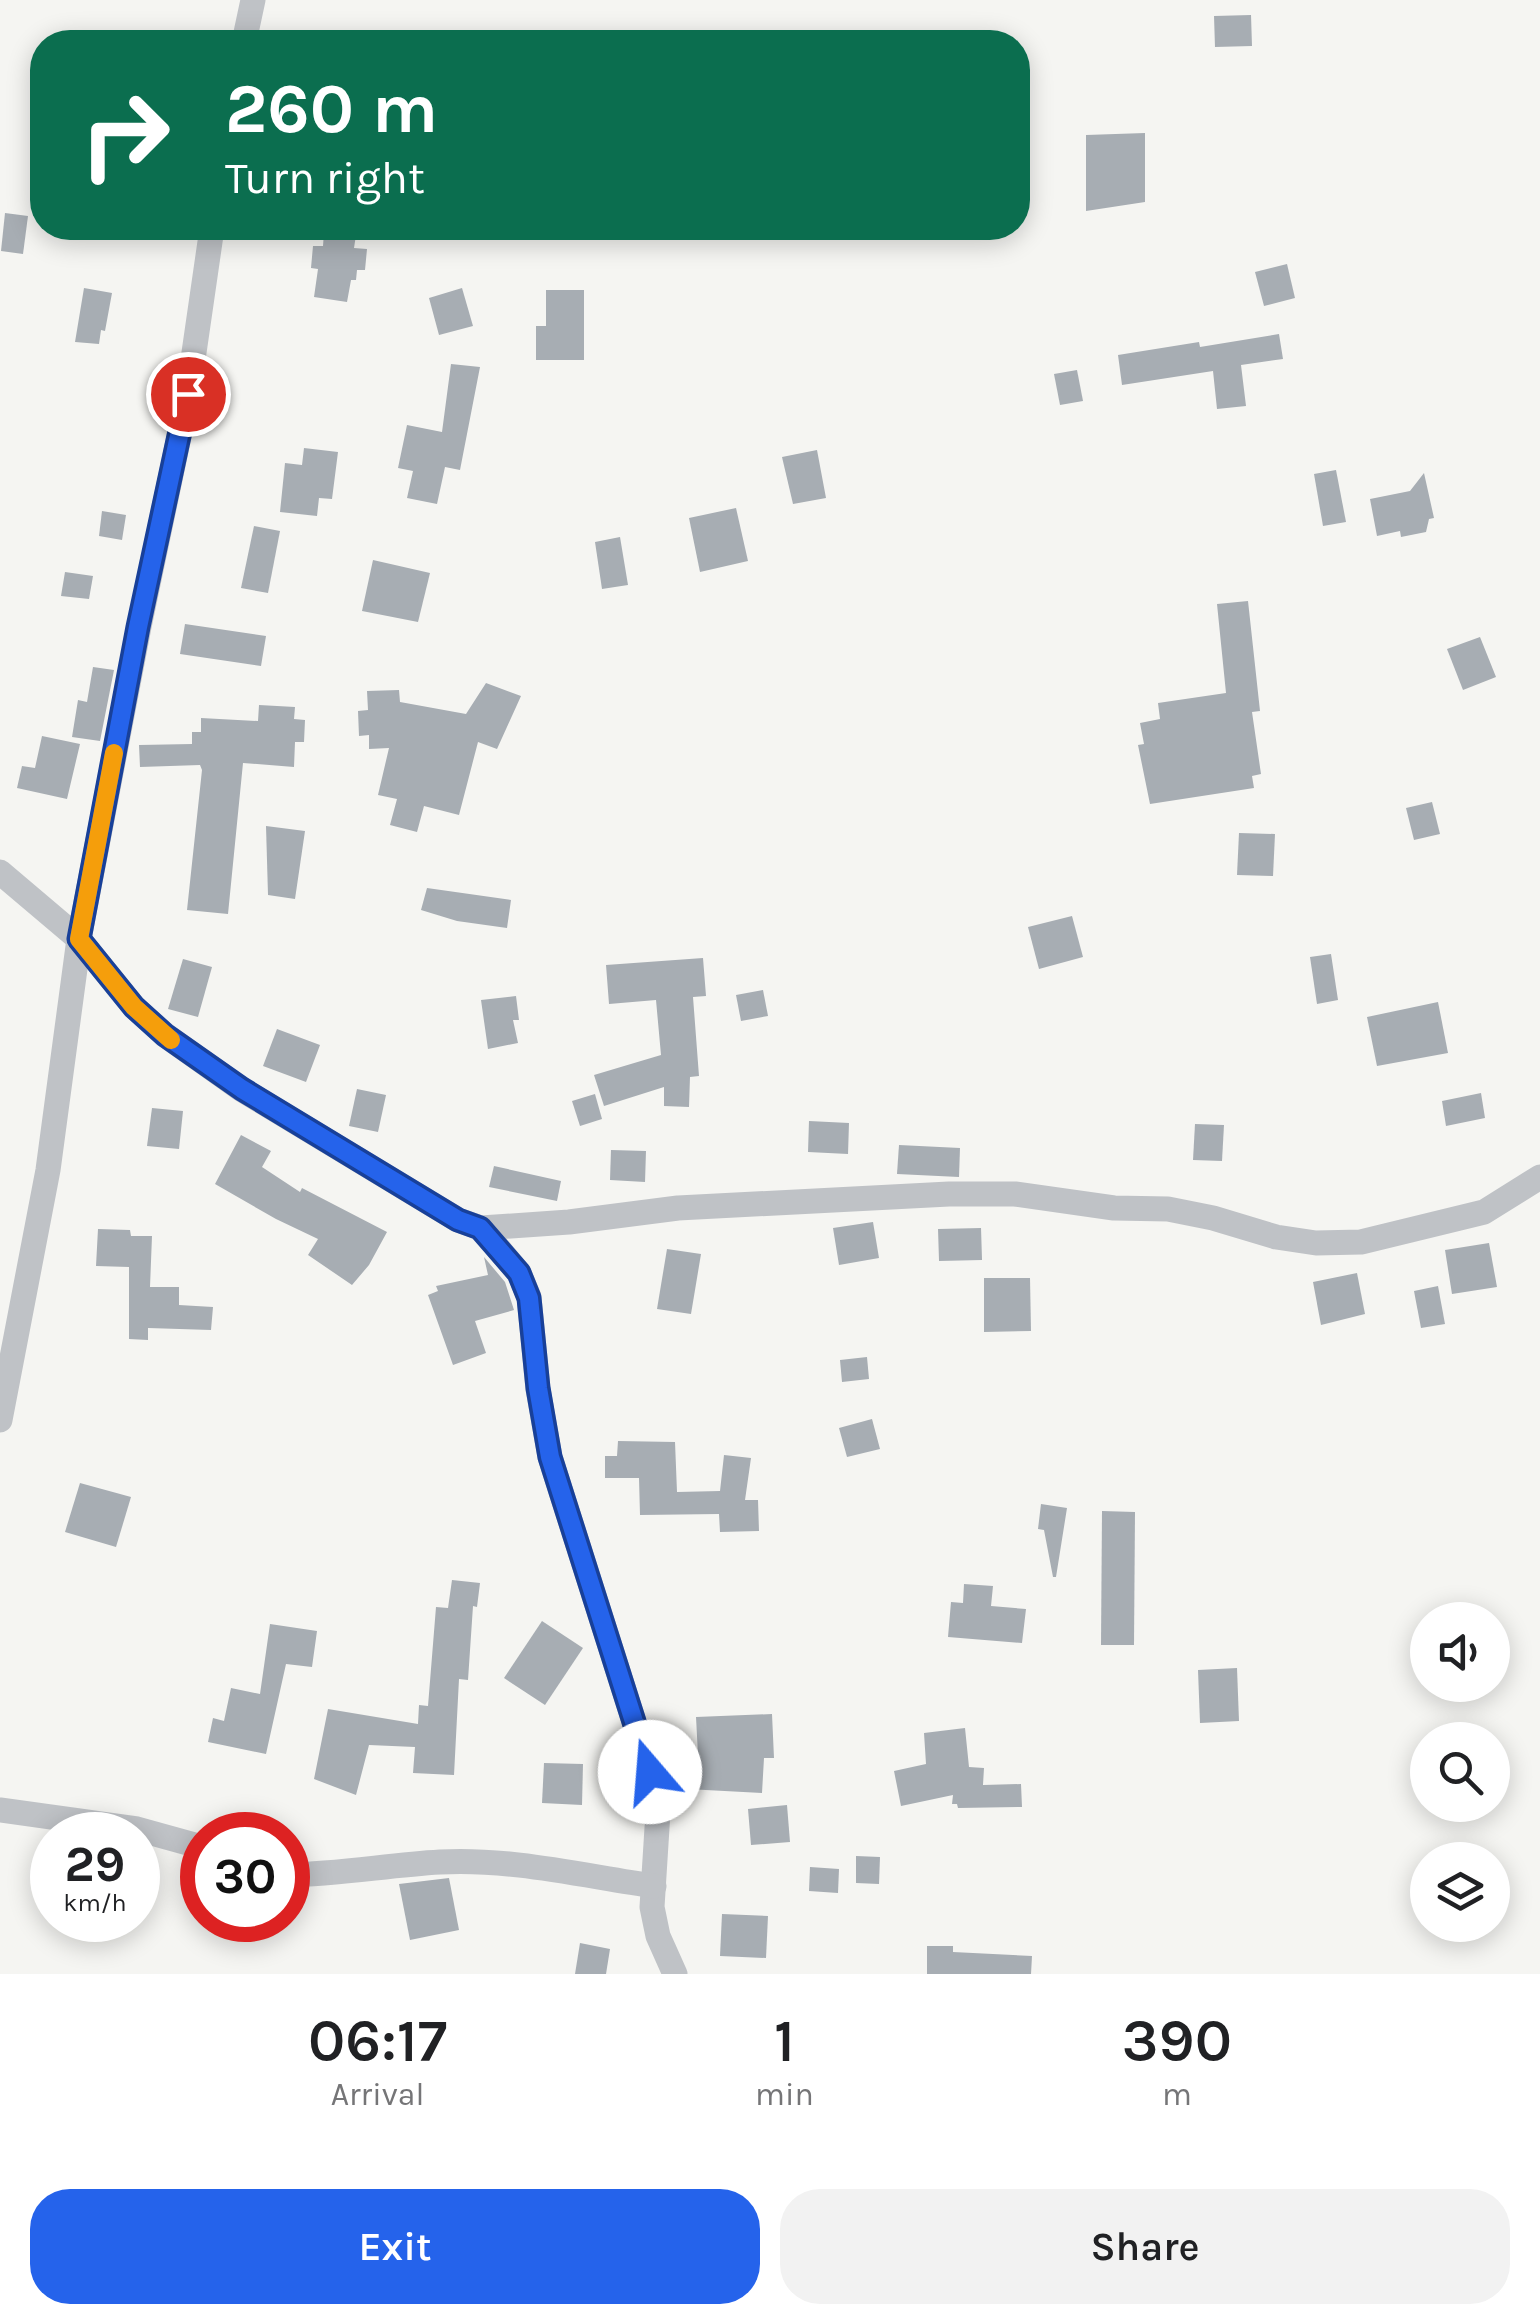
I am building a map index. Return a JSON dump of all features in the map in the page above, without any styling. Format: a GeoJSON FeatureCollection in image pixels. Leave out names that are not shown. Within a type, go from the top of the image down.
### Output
{"type":"FeatureCollection","features":[{"type":"Feature","properties":{"kind":"street"},"geometry":{"type":"LineString","coordinates":[[247,30],[253,0]]}},
{"type":"Feature","properties":{"kind":"street"},"geometry":{"type":"LineString","coordinates":[[0,1420],[48,1170],[79,939],[138,627],[188,394],[210,240]]}},
{"type":"Feature","properties":{"kind":"street"},"geometry":{"type":"LineString","coordinates":[[0,872],[79,939],[134,1007],[165,1035],[258,1100],[458,1220],[480,1228],[678,1208],[1014,1194],[1114,1208],[1168,1209],[1296,1240],[1361,1242],[1484,1212],[1540,1177]]}},
{"type":"Feature","properties":{"kind":"street"},"geometry":{"type":"LineString","coordinates":[[480,1228],[519,1273],[529,1298],[550,1457],[650,1772],[658,1812],[652,1907],[658,1936],[675,1974]]}},
{"type":"Feature","properties":{"kind":"street"},"geometry":{"type":"LineString","coordinates":[[0,1810],[137,1829],[180,1841]]}},
{"type":"Feature","properties":{"kind":"street"},"geometry":{"type":"LineString","coordinates":[[310,1875],[442,1862],[491,1863],[654,1886]]}},
{"type":"Feature","properties":{"kind":"building"},"geometry":{"type":"Polygon","coordinates":[[[1251,15],[1252,46],[1215,47],[1214,16],[1251,15]]]}},
{"type":"Feature","properties":{"kind":"building"},"geometry":{"type":"Polygon","coordinates":[[[1145,133],[1145,202],[1086,211],[1086,135],[1145,133]]]}},
{"type":"Feature","properties":{"kind":"building"},"geometry":{"type":"Polygon","coordinates":[[[5,213],[28,216],[23,254],[1,251],[5,213]]]}},
{"type":"Feature","properties":{"kind":"building"},"geometry":{"type":"Polygon","coordinates":[[[323,240],[355,240],[354,248],[367,249],[365,270],[357,270],[356,280],[351,280],[347,302],[314,297],[318,269],[311,268],[313,246],[323,246],[323,240]]]}},
{"type":"Feature","properties":{"kind":"building"},"geometry":{"type":"Polygon","coordinates":[[[1287,264],[1295,298],[1264,306],[1255,272],[1287,264]]]}},
{"type":"Feature","properties":{"kind":"building"},"geometry":{"type":"Polygon","coordinates":[[[84,288],[112,293],[99,344],[75,342],[84,288]]]}},
{"type":"Feature","properties":{"kind":"building"},"geometry":{"type":"Polygon","coordinates":[[[462,288],[473,326],[439,335],[429,298],[462,288]]]}},
{"type":"Feature","properties":{"kind":"building"},"geometry":{"type":"Polygon","coordinates":[[[546,290],[584,290],[584,360],[536,360],[536,326],[546,326],[546,290]]]}},
{"type":"Feature","properties":{"kind":"building"},"geometry":{"type":"Polygon","coordinates":[[[1279,334],[1283,359],[1241,365],[1246,406],[1217,409],[1213,371],[1122,385],[1118,355],[1279,334]]]}},
{"type":"Feature","properties":{"kind":"building"},"geometry":{"type":"Polygon","coordinates":[[[451,364],[480,367],[460,470],[445,467],[437,504],[407,498],[413,471],[398,468],[407,425],[442,432],[451,364]]]}},
{"type":"Feature","properties":{"kind":"building"},"geometry":{"type":"Polygon","coordinates":[[[1077,370],[1083,401],[1060,405],[1054,374],[1077,370]]]}},
{"type":"Feature","properties":{"kind":"building"},"geometry":{"type":"Polygon","coordinates":[[[304,448],[338,452],[332,499],[319,498],[317,516],[280,512],[285,463],[302,465],[304,448]]]}},
{"type":"Feature","properties":{"kind":"building"},"geometry":{"type":"Polygon","coordinates":[[[817,450],[826,498],[793,504],[782,457],[817,450]]]}},
{"type":"Feature","properties":{"kind":"building"},"geometry":{"type":"Polygon","coordinates":[[[1336,470],[1346,522],[1323,526],[1314,474],[1336,470]]]}},
{"type":"Feature","properties":{"kind":"building"},"geometry":{"type":"Polygon","coordinates":[[[1424,473],[1434,518],[1429,519],[1426,532],[1401,537],[1400,531],[1377,536],[1370,499],[1410,491],[1424,473]]]}},
{"type":"Feature","properties":{"kind":"building"},"geometry":{"type":"Polygon","coordinates":[[[736,508],[748,561],[700,572],[689,518],[736,508]]]}},
{"type":"Feature","properties":{"kind":"building"},"geometry":{"type":"Polygon","coordinates":[[[102,511],[126,515],[122,540],[99,536],[102,511]]]}},
{"type":"Feature","properties":{"kind":"building"},"geometry":{"type":"Polygon","coordinates":[[[254,526],[280,531],[268,593],[241,588],[254,526]]]}},
{"type":"Feature","properties":{"kind":"building"},"geometry":{"type":"Polygon","coordinates":[[[620,537],[628,585],[602,589],[595,542],[620,537]]]}},
{"type":"Feature","properties":{"kind":"building"},"geometry":{"type":"Polygon","coordinates":[[[373,560],[430,573],[418,622],[362,611],[373,560]]]}},
{"type":"Feature","properties":{"kind":"building"},"geometry":{"type":"Polygon","coordinates":[[[65,572],[93,576],[89,599],[61,596],[65,572]]]}},
{"type":"Feature","properties":{"kind":"building"},"geometry":{"type":"Polygon","coordinates":[[[1248,601],[1260,711],[1252,712],[1261,774],[1252,776],[1254,788],[1150,804],[1138,745],[1144,744],[1140,723],[1160,719],[1158,703],[1226,693],[1217,604],[1248,601]]]}},
{"type":"Feature","properties":{"kind":"building"},"geometry":{"type":"Polygon","coordinates":[[[185,624],[266,636],[261,666],[180,654],[185,624]]]}},
{"type":"Feature","properties":{"kind":"building"},"geometry":{"type":"Polygon","coordinates":[[[1480,637],[1496,677],[1463,690],[1447,649],[1480,637]]]}},
{"type":"Feature","properties":{"kind":"building"},"geometry":{"type":"Polygon","coordinates":[[[93,667],[114,670],[100,741],[72,737],[78,700],[87,702],[93,667]]]}},
{"type":"Feature","properties":{"kind":"building"},"geometry":{"type":"Polygon","coordinates":[[[486,683],[521,696],[497,749],[478,742],[459,815],[424,806],[417,832],[390,825],[397,799],[378,795],[389,748],[369,749],[369,735],[359,736],[358,711],[368,710],[367,691],[399,690],[400,702],[466,714],[486,683]]]}},
{"type":"Feature","properties":{"kind":"building"},"geometry":{"type":"Polygon","coordinates":[[[259,705],[295,707],[294,719],[305,720],[304,742],[295,742],[294,767],[243,763],[228,914],[187,910],[202,770],[200,765],[140,767],[139,745],[192,744],[192,732],[201,732],[201,718],[258,721],[259,705]]]}},
{"type":"Feature","properties":{"kind":"building"},"geometry":{"type":"Polygon","coordinates":[[[42,736],[80,744],[67,799],[17,788],[22,766],[35,768],[42,736]]]}},
{"type":"Feature","properties":{"kind":"building"},"geometry":{"type":"Polygon","coordinates":[[[1432,802],[1440,834],[1414,840],[1406,808],[1432,802]]]}},
{"type":"Feature","properties":{"kind":"building"},"geometry":{"type":"Polygon","coordinates":[[[266,826],[305,831],[295,899],[268,895],[266,826]]]}},
{"type":"Feature","properties":{"kind":"building"},"geometry":{"type":"Polygon","coordinates":[[[1239,833],[1275,834],[1273,876],[1237,875],[1239,833]]]}},
{"type":"Feature","properties":{"kind":"building"},"geometry":{"type":"Polygon","coordinates":[[[427,888],[511,900],[507,928],[457,921],[421,910],[427,888]]]}},
{"type":"Feature","properties":{"kind":"building"},"geometry":{"type":"Polygon","coordinates":[[[1072,916],[1083,957],[1039,969],[1028,927],[1072,916]]]}},
{"type":"Feature","properties":{"kind":"building"},"geometry":{"type":"Polygon","coordinates":[[[1331,954],[1338,1000],[1317,1004],[1310,957],[1331,954]]]}},
{"type":"Feature","properties":{"kind":"building"},"geometry":{"type":"Polygon","coordinates":[[[703,958],[706,996],[693,997],[699,1076],[690,1077],[689,1107],[664,1106],[664,1087],[604,1106],[594,1075],[661,1055],[656,1000],[609,1004],[606,965],[703,958]]]}},
{"type":"Feature","properties":{"kind":"building"},"geometry":{"type":"Polygon","coordinates":[[[183,959],[212,967],[198,1017],[168,1009],[183,959]]]}},
{"type":"Feature","properties":{"kind":"building"},"geometry":{"type":"Polygon","coordinates":[[[763,990],[768,1016],[741,1021],[736,995],[763,990]]]}},
{"type":"Feature","properties":{"kind":"building"},"geometry":{"type":"Polygon","coordinates":[[[516,996],[519,1020],[513,1020],[518,1043],[488,1049],[481,1000],[516,996]]]}},
{"type":"Feature","properties":{"kind":"building"},"geometry":{"type":"Polygon","coordinates":[[[1438,1002],[1448,1053],[1377,1066],[1367,1017],[1438,1002]]]}},
{"type":"Feature","properties":{"kind":"building"},"geometry":{"type":"Polygon","coordinates":[[[277,1029],[320,1045],[306,1082],[263,1066],[277,1029]]]}},
{"type":"Feature","properties":{"kind":"building"},"geometry":{"type":"Polygon","coordinates":[[[357,1089],[386,1095],[378,1132],[349,1126],[357,1089]]]}},
{"type":"Feature","properties":{"kind":"building"},"geometry":{"type":"Polygon","coordinates":[[[1481,1093],[1485,1118],[1446,1126],[1442,1101],[1481,1093]]]}},
{"type":"Feature","properties":{"kind":"building"},"geometry":{"type":"Polygon","coordinates":[[[595,1094],[602,1119],[580,1126],[572,1101],[595,1094]]]}},
{"type":"Feature","properties":{"kind":"building"},"geometry":{"type":"Polygon","coordinates":[[[152,1108],[183,1111],[179,1149],[147,1146],[152,1108]]]}},
{"type":"Feature","properties":{"kind":"building"},"geometry":{"type":"Polygon","coordinates":[[[809,1121],[849,1123],[848,1154],[808,1152],[809,1121]]]}},
{"type":"Feature","properties":{"kind":"building"},"geometry":{"type":"Polygon","coordinates":[[[1195,1124],[1224,1125],[1222,1161],[1193,1160],[1195,1124]]]}},
{"type":"Feature","properties":{"kind":"building"},"geometry":{"type":"Polygon","coordinates":[[[241,1135],[271,1151],[262,1167],[300,1192],[302,1188],[387,1232],[369,1265],[352,1285],[308,1255],[318,1239],[215,1184],[241,1135]]]}},
{"type":"Feature","properties":{"kind":"building"},"geometry":{"type":"Polygon","coordinates":[[[899,1145],[960,1148],[959,1177],[897,1174],[899,1145]]]}},
{"type":"Feature","properties":{"kind":"building"},"geometry":{"type":"Polygon","coordinates":[[[611,1150],[646,1151],[645,1182],[610,1180],[611,1150]]]}},
{"type":"Feature","properties":{"kind":"building"},"geometry":{"type":"Polygon","coordinates":[[[494,1166],[561,1181],[557,1201],[489,1187],[494,1166]]]}},
{"type":"Feature","properties":{"kind":"building"},"geometry":{"type":"Polygon","coordinates":[[[873,1222],[879,1258],[839,1265],[833,1228],[873,1222]]]}},
{"type":"Feature","properties":{"kind":"building"},"geometry":{"type":"Polygon","coordinates":[[[981,1228],[982,1260],[939,1261],[938,1229],[981,1228]]]}},
{"type":"Feature","properties":{"kind":"building"},"geometry":{"type":"Polygon","coordinates":[[[98,1229],[130,1230],[131,1236],[152,1236],[150,1287],[179,1287],[179,1305],[213,1307],[211,1330],[148,1328],[148,1340],[129,1339],[129,1267],[96,1266],[98,1229]]]}},
{"type":"Feature","properties":{"kind":"building"},"geometry":{"type":"Polygon","coordinates":[[[1489,1243],[1497,1287],[1452,1294],[1445,1250],[1489,1243]]]}},
{"type":"Feature","properties":{"kind":"building"},"geometry":{"type":"Polygon","coordinates":[[[667,1249],[701,1254],[691,1314],[657,1309],[667,1249]]]}},
{"type":"Feature","properties":{"kind":"building"},"geometry":{"type":"Polygon","coordinates":[[[484,1257],[505,1282],[514,1310],[475,1321],[486,1353],[453,1365],[428,1295],[438,1291],[436,1286],[488,1275],[484,1257]]]}},
{"type":"Feature","properties":{"kind":"building"},"geometry":{"type":"Polygon","coordinates":[[[1357,1273],[1365,1314],[1321,1325],[1313,1282],[1357,1273]]]}},
{"type":"Feature","properties":{"kind":"building"},"geometry":{"type":"Polygon","coordinates":[[[984,1278],[1030,1278],[1031,1331],[984,1332],[984,1278]]]}},
{"type":"Feature","properties":{"kind":"building"},"geometry":{"type":"Polygon","coordinates":[[[1438,1286],[1445,1324],[1421,1328],[1414,1291],[1438,1286]]]}},
{"type":"Feature","properties":{"kind":"building"},"geometry":{"type":"Polygon","coordinates":[[[867,1357],[869,1379],[842,1382],[840,1360],[867,1357]]]}},
{"type":"Feature","properties":{"kind":"building"},"geometry":{"type":"Polygon","coordinates":[[[872,1419],[880,1449],[847,1457],[839,1428],[872,1419]]]}},
{"type":"Feature","properties":{"kind":"building"},"geometry":{"type":"Polygon","coordinates":[[[618,1441],[675,1442],[677,1492],[720,1491],[724,1455],[751,1458],[745,1500],[758,1500],[759,1531],[720,1532],[719,1514],[640,1515],[639,1478],[605,1478],[605,1456],[617,1456],[618,1441]]]}},
{"type":"Feature","properties":{"kind":"building"},"geometry":{"type":"Polygon","coordinates":[[[80,1483],[131,1497],[116,1547],[65,1532],[80,1483]]]}},
{"type":"Feature","properties":{"kind":"building"},"geometry":{"type":"Polygon","coordinates":[[[1041,1504],[1067,1508],[1056,1577],[1044,1530],[1038,1529],[1041,1504]]]}},
{"type":"Feature","properties":{"kind":"building"},"geometry":{"type":"Polygon","coordinates":[[[1102,1511],[1135,1512],[1134,1645],[1101,1645],[1102,1511]]]}},
{"type":"Feature","properties":{"kind":"building"},"geometry":{"type":"Polygon","coordinates":[[[452,1580],[480,1583],[477,1607],[473,1606],[468,1680],[459,1679],[454,1775],[413,1773],[415,1747],[369,1745],[356,1795],[314,1779],[328,1709],[418,1724],[419,1705],[428,1706],[436,1607],[448,1608],[452,1580]]]}},
{"type":"Feature","properties":{"kind":"building"},"geometry":{"type":"Polygon","coordinates":[[[964,1584],[993,1586],[991,1606],[1026,1609],[1022,1643],[948,1637],[951,1602],[963,1603],[964,1584]]]}},
{"type":"Feature","properties":{"kind":"building"},"geometry":{"type":"Polygon","coordinates":[[[542,1621],[583,1648],[545,1705],[504,1678],[542,1621]]]}},
{"type":"Feature","properties":{"kind":"building"},"geometry":{"type":"Polygon","coordinates":[[[270,1624],[317,1631],[312,1667],[286,1664],[266,1754],[208,1742],[213,1718],[224,1721],[231,1688],[260,1694],[270,1624]]]}},
{"type":"Feature","properties":{"kind":"building"},"geometry":{"type":"Polygon","coordinates":[[[1237,1668],[1239,1721],[1200,1723],[1198,1670],[1237,1668]]]}},
{"type":"Feature","properties":{"kind":"building"},"geometry":{"type":"Polygon","coordinates":[[[772,1714],[774,1758],[764,1758],[762,1793],[687,1789],[687,1803],[673,1802],[661,1754],[698,1755],[696,1717],[772,1714]]]}},
{"type":"Feature","properties":{"kind":"building"},"geometry":{"type":"Polygon","coordinates":[[[965,1728],[969,1767],[984,1768],[983,1785],[1021,1784],[1022,1807],[958,1808],[952,1804],[953,1795],[901,1806],[894,1771],[926,1764],[924,1733],[965,1728]]]}},
{"type":"Feature","properties":{"kind":"building"},"geometry":{"type":"Polygon","coordinates":[[[544,1763],[583,1764],[582,1805],[542,1803],[544,1763]]]}},
{"type":"Feature","properties":{"kind":"building"},"geometry":{"type":"Polygon","coordinates":[[[787,1805],[790,1842],[751,1845],[748,1809],[787,1805]]]}},
{"type":"Feature","properties":{"kind":"building"},"geometry":{"type":"Polygon","coordinates":[[[856,1856],[880,1857],[879,1884],[856,1883],[856,1856]]]}},
{"type":"Feature","properties":{"kind":"building"},"geometry":{"type":"Polygon","coordinates":[[[810,1867],[839,1869],[838,1893],[809,1891],[810,1867]]]}},
{"type":"Feature","properties":{"kind":"building"},"geometry":{"type":"Polygon","coordinates":[[[449,1878],[459,1930],[410,1940],[399,1884],[449,1878]]]}},
{"type":"Feature","properties":{"kind":"building"},"geometry":{"type":"Polygon","coordinates":[[[722,1914],[768,1916],[766,1958],[720,1956],[722,1914]]]}},
{"type":"Feature","properties":{"kind":"building"},"geometry":{"type":"Polygon","coordinates":[[[580,1943],[610,1949],[606,1974],[575,1974],[580,1943]]]}},
{"type":"Feature","properties":{"kind":"building"},"geometry":{"type":"Polygon","coordinates":[[[927,1946],[953,1946],[953,1952],[1032,1956],[1031,1974],[927,1974],[927,1946]]]}},
{"type":"Feature","properties":{"kind":"slow traffic"},"geometry":{"type":"LineString","coordinates":[[114,753],[79,939],[134,1007],[171,1040]]}},
{"type":"Feature","properties":{"kind":"route"},"geometry":{"type":"LineString","coordinates":[[188,394],[138,627],[79,939],[134,1007],[165,1035],[242,1089],[458,1220],[480,1228],[519,1273],[529,1298],[550,1457],[650,1772]]}}]}
